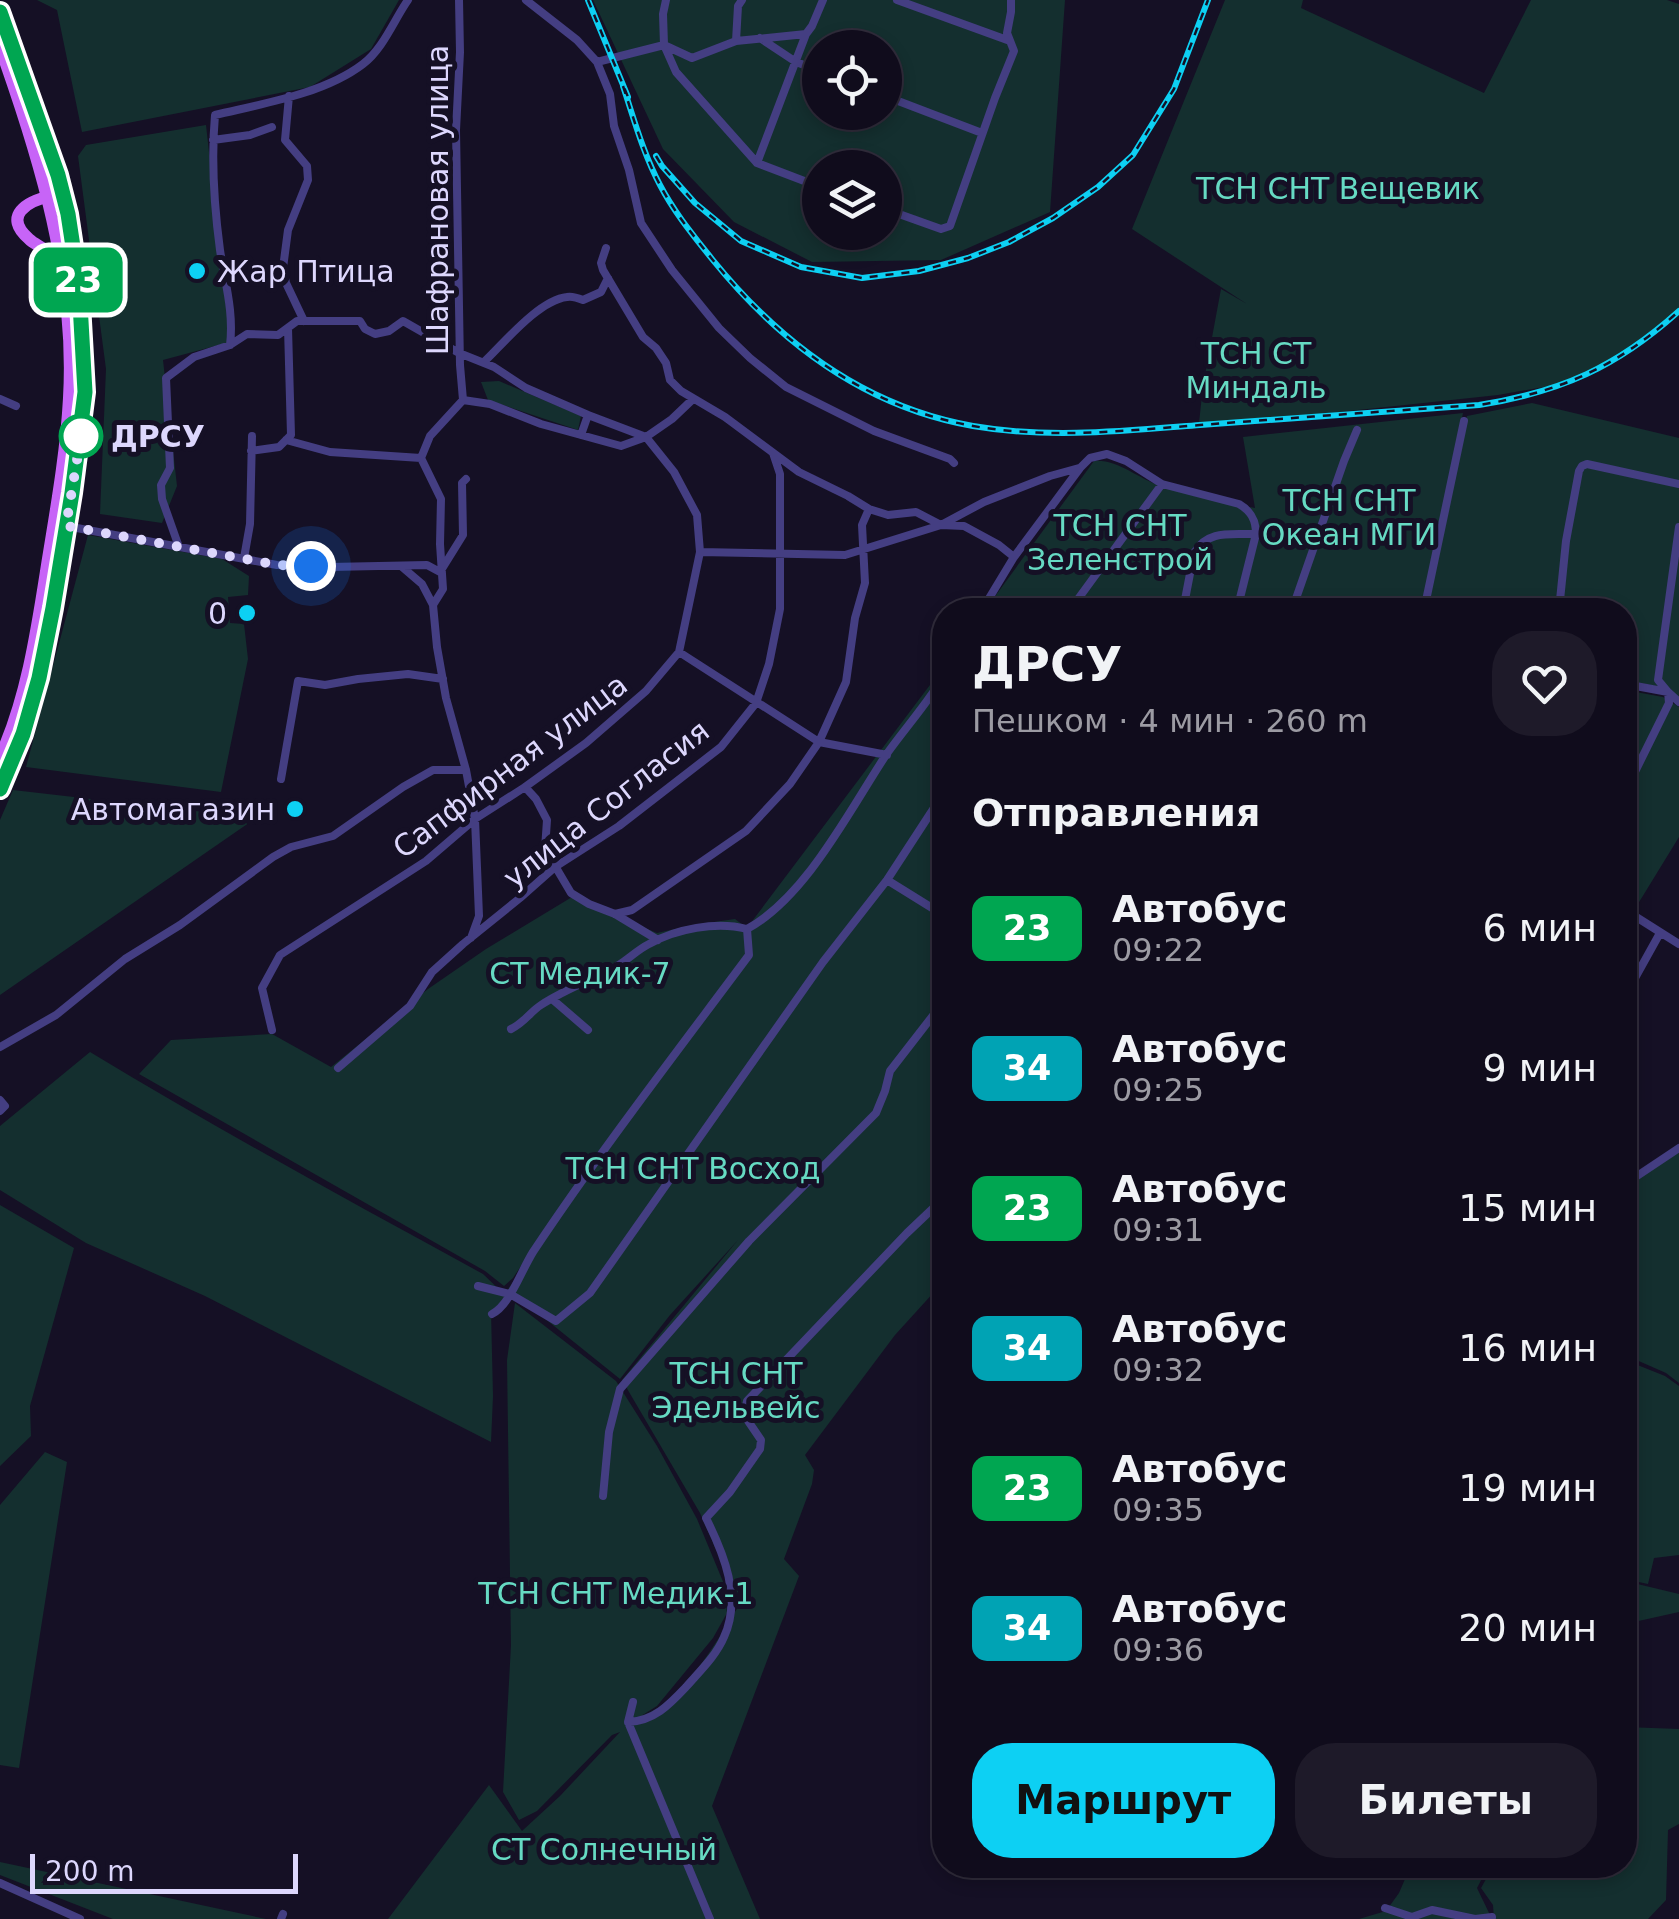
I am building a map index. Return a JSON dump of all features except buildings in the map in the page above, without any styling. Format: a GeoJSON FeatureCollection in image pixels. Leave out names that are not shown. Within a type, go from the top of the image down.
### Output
{"type":"FeatureCollection","features":[{"type":"Feature","properties":{"kind":"main road"},"geometry":{"type":"LineString","coordinates":[[0,12],[58,175],[79,286],[85,392],[82,430],[39,678],[23,734],[0,789]]}},
{"type":"Feature","properties":{"kind":"main road"},"geometry":{"type":"LineString","coordinates":[[0,47],[30,132],[47,196],[67,310],[69,395],[39,615],[27,674],[0,758]]}},
{"type":"Feature","properties":{"kind":"main road"},"geometry":{"type":"LineString","coordinates":[[67,310],[51,258],[25,236],[18,218],[22,208],[47,196],[60,200],[74,250]]}},
{"type":"Feature","properties":{"kind":"street"},"geometry":{"type":"LineString","coordinates":[[230,345],[232,324],[217,219],[212,140],[215,115],[289,96],[365,64],[408,0]]}},
{"type":"Feature","properties":{"kind":"street","name":"Шафрановая улица"},"geometry":{"type":"LineString","coordinates":[[459,0],[456,130],[462,400]]}},
{"type":"Feature","properties":{"kind":"street"},"geometry":{"type":"LineString","coordinates":[[526,0],[597,62],[610,94],[614,126],[641,223],[672,270],[719,328],[786,387],[860,425],[954,463]]}},
{"type":"Feature","properties":{"kind":"street"},"geometry":{"type":"LineString","coordinates":[[666,0],[664,46],[676,72],[757,162],[802,180]]}},
{"type":"Feature","properties":{"kind":"street"},"geometry":{"type":"LineString","coordinates":[[736,41],[738,6],[742,0]]}},
{"type":"Feature","properties":{"kind":"street"},"geometry":{"type":"LineString","coordinates":[[809,30],[823,0]]}},
{"type":"Feature","properties":{"kind":"street"},"geometry":{"type":"LineString","coordinates":[[897,0],[1012,42]]}},
{"type":"Feature","properties":{"kind":"street"},"geometry":{"type":"LineString","coordinates":[[902,215],[942,229],[950,226],[1014,51],[1008,33],[1011,0]]}},
{"type":"Feature","properties":{"kind":"street"},"geometry":{"type":"LineString","coordinates":[[597,62],[664,46],[692,58],[736,41],[802,34]]}},
{"type":"Feature","properties":{"kind":"street"},"geometry":{"type":"LineString","coordinates":[[760,38],[802,64]]}},
{"type":"Feature","properties":{"kind":"street"},"geometry":{"type":"LineString","coordinates":[[757,162],[802,45]]}},
{"type":"Feature","properties":{"kind":"street"},"geometry":{"type":"LineString","coordinates":[[289,96],[284,140],[307,166],[308,180],[288,230],[283,268],[304,321]]}},
{"type":"Feature","properties":{"kind":"street"},"geometry":{"type":"LineString","coordinates":[[902,102],[982,133]]}},
{"type":"Feature","properties":{"kind":"street"},"geometry":{"type":"LineString","coordinates":[[249,123],[250,135]]}},
{"type":"Feature","properties":{"kind":"street"},"geometry":{"type":"LineString","coordinates":[[212,140],[250,135],[272,127]]}},
{"type":"Feature","properties":{"kind":"street"},"geometry":{"type":"LineString","coordinates":[[606,248],[602,270],[643,337],[666,363],[670,380],[693,399],[725,417],[799,472],[869,509],[888,515],[916,512],[940,525],[964,526],[1014,557]]}},
{"type":"Feature","properties":{"kind":"street"},"geometry":{"type":"LineString","coordinates":[[484,362],[538,311],[570,296],[583,300],[601,292],[608,278]]}},
{"type":"Feature","properties":{"kind":"street"},"geometry":{"type":"LineString","coordinates":[[179,547],[162,499],[161,485],[170,468],[166,378],[194,358],[230,345],[246,334],[278,335],[297,321],[360,321],[375,334],[389,331],[403,320],[526,388],[646,437]]}},
{"type":"Feature","properties":{"kind":"street"},"geometry":{"type":"LineString","coordinates":[[251,450],[279,447],[291,435],[288,328]]}},
{"type":"Feature","properties":{"kind":"street"},"geometry":{"type":"LineString","coordinates":[[0,398],[16,406]]}},
{"type":"Feature","properties":{"kind":"street"},"geometry":{"type":"LineString","coordinates":[[434,605],[443,588],[441,499],[421,458],[430,436],[462,400],[490,404],[542,424],[622,446],[646,437],[693,399]]}},
{"type":"Feature","properties":{"kind":"street"},"geometry":{"type":"LineString","coordinates":[[580,436],[588,415]]}},
{"type":"Feature","properties":{"kind":"street"},"geometry":{"type":"LineString","coordinates":[[1427,598],[1464,420]]}},
{"type":"Feature","properties":{"kind":"street"},"geometry":{"type":"LineString","coordinates":[[1296,598],[1357,430]]}},
{"type":"Feature","properties":{"kind":"street"},"geometry":{"type":"LineString","coordinates":[[244,558],[250,524],[252,436]]}},
{"type":"Feature","properties":{"kind":"street","name":"Сапфирная улица"},"geometry":{"type":"LineString","coordinates":[[272,1030],[262,988],[280,955],[426,861],[475,819],[586,742],[646,691],[679,652],[700,552],[697,515],[674,472],[646,437]]}},
{"type":"Feature","properties":{"kind":"street"},"geometry":{"type":"LineString","coordinates":[[286,440],[330,452],[421,458]]}},
{"type":"Feature","properties":{"kind":"street","name":"улица Согласия"},"geometry":{"type":"LineString","coordinates":[[338,1068],[410,1006],[432,972],[554,867],[619,826],[721,747],[756,703],[780,609],[780,474],[773,453]]}},
{"type":"Feature","properties":{"kind":"street"},"geometry":{"type":"LineString","coordinates":[[989,598],[1014,557],[1080,468],[1090,458],[1106,454],[1126,461],[1162,484],[1249,510],[1256,534],[1240,598]]}},
{"type":"Feature","properties":{"kind":"street"},"geometry":{"type":"LineString","coordinates":[[1560,598],[1566,541],[1582,466],[1679,484]]}},
{"type":"Feature","properties":{"kind":"street"},"geometry":{"type":"LineString","coordinates":[[700,552],[846,555],[940,525],[984,502],[1080,468]]}},
{"type":"Feature","properties":{"kind":"street"},"geometry":{"type":"LineString","coordinates":[[440,572],[463,535],[462,484],[466,479]]}},
{"type":"Feature","properties":{"kind":"street"},"geometry":{"type":"LineString","coordinates":[[1079,598],[1162,484]]}},
{"type":"Feature","properties":{"kind":"street"},"geometry":{"type":"LineString","coordinates":[[614,914],[632,910],[746,831],[790,784],[819,742],[846,682],[855,618],[865,584],[862,525],[869,509]]}},
{"type":"Feature","properties":{"kind":"street"},"geometry":{"type":"LineString","coordinates":[[66,526],[278,565],[427,565],[440,572]]}},
{"type":"Feature","properties":{"kind":"street"},"geometry":{"type":"LineString","coordinates":[[1679,528],[1658,680],[1679,702]]}},
{"type":"Feature","properties":{"kind":"street"},"geometry":{"type":"LineString","coordinates":[[1185,598],[1199,545],[1215,535],[1256,534]]}},
{"type":"Feature","properties":{"kind":"street"},"geometry":{"type":"LineString","coordinates":[[401,566],[422,584],[434,605],[443,679],[466,770],[475,819],[479,916],[471,938]]}},
{"type":"Feature","properties":{"kind":"street"},"geometry":{"type":"LineString","coordinates":[[679,652],[819,742],[886,755]]}},
{"type":"Feature","properties":{"kind":"street"},"geometry":{"type":"LineString","coordinates":[[282,779],[298,681],[325,685],[408,674],[443,679]]}},
{"type":"Feature","properties":{"kind":"street"},"geometry":{"type":"LineString","coordinates":[[1637,686],[1668,692]]}},
{"type":"Feature","properties":{"kind":"street"},"geometry":{"type":"LineString","coordinates":[[511,1029],[540,1006],[624,963],[646,945],[689,929],[747,929],[766,919],[816,862],[932,692]]}},
{"type":"Feature","properties":{"kind":"street"},"geometry":{"type":"LineString","coordinates":[[1637,768],[1669,703],[1668,692]]}},
{"type":"Feature","properties":{"kind":"street"},"geometry":{"type":"LineString","coordinates":[[0,1047],[56,1014],[125,958],[180,926],[273,857],[333,836],[434,770],[466,770]]}},
{"type":"Feature","properties":{"kind":"street"},"geometry":{"type":"LineString","coordinates":[[526,787],[547,820],[545,849],[572,893],[658,940]]}},
{"type":"Feature","properties":{"kind":"street"},"geometry":{"type":"LineString","coordinates":[[478,1286],[510,1294],[556,1321],[590,1292],[823,962],[887,880],[932,811]]}},
{"type":"Feature","properties":{"kind":"street"},"geometry":{"type":"LineString","coordinates":[[887,880],[932,908]]}},
{"type":"Feature","properties":{"kind":"street"},"geometry":{"type":"LineString","coordinates":[[1637,917],[1679,944]]}},
{"type":"Feature","properties":{"kind":"street"},"geometry":{"type":"LineString","coordinates":[[492,1314],[503,1309],[532,1255],[584,1179],[750,955],[747,929]]}},
{"type":"Feature","properties":{"kind":"street"},"geometry":{"type":"LineString","coordinates":[[1637,975],[1660,934]]}},
{"type":"Feature","properties":{"kind":"street"},"geometry":{"type":"LineString","coordinates":[[552,1000],[588,1030]]}},
{"type":"Feature","properties":{"kind":"street"},"geometry":{"type":"LineString","coordinates":[[603,1496],[608,1432],[620,1388],[750,1241],[876,1114],[890,1071],[932,1017]]}},
{"type":"Feature","properties":{"kind":"street"},"geometry":{"type":"LineString","coordinates":[[0,1100],[5,1106],[0,1111]]}},
{"type":"Feature","properties":{"kind":"street"},"geometry":{"type":"LineString","coordinates":[[1637,1176],[1679,1148]]}},
{"type":"Feature","properties":{"kind":"street"},"geometry":{"type":"LineString","coordinates":[[628,1722],[641,1722],[662,1711],[724,1639],[732,1611],[731,1590],[723,1554],[706,1518],[760,1449],[761,1440],[744,1416],[747,1402],[932,1209]]}},
{"type":"Feature","properties":{"kind":"street"},"geometry":{"type":"LineString","coordinates":[[633,1702],[628,1722],[710,1919]]}},
{"type":"Feature","properties":{"kind":"street"},"geometry":{"type":"LineString","coordinates":[[0,1883],[80,1919]]}},
{"type":"Feature","properties":{"kind":"street"},"geometry":{"type":"LineString","coordinates":[[1385,1908],[1398,1917],[1432,1910],[1475,1918],[1492,1916]]}},
{"type":"Feature","properties":{"kind":"street"},"geometry":{"type":"LineString","coordinates":[[1418,1919],[1432,1910]]}},
{"type":"Feature","properties":{"kind":"green space"},"geometry":{"type":"Polygon","coordinates":[[[37,0],[399,0],[371,49],[310,87],[82,132],[57,10],[37,0]]]}},
{"type":"Feature","properties":{"kind":"green space"},"geometry":{"type":"Polygon","coordinates":[[[593,0],[1065,0],[1050,212],[941,260],[812,262],[734,222],[663,149],[593,0]]]}},
{"type":"Feature","properties":{"kind":"green space","name":"ТСН СНТ Вещевик"},"geometry":{"type":"Polygon","coordinates":[[[1225,0],[1303,0],[1301,8],[1484,93],[1531,0],[1667,0],[1679,4],[1679,315],[1641,345],[1578,381],[1498,395],[1199,423],[1221,289],[1247,304],[1132,229],[1225,0]]]}},
{"type":"Feature","properties":{"kind":"green space"},"geometry":{"type":"Polygon","coordinates":[[[206,125],[230,342],[163,360],[177,486],[162,523],[100,514],[106,369],[78,156],[86,145],[206,125]]]}},
{"type":"Feature","properties":{"kind":"green space"},"geometry":{"type":"Polygon","coordinates":[[[499,381],[581,416],[578,430],[488,400],[481,382],[499,381]]]}},
{"type":"Feature","properties":{"kind":"green space"},"geometry":{"type":"Polygon","coordinates":[[[1532,403],[1679,438],[1679,699],[1656,686],[1637,682],[1637,598],[1429,598],[1467,416],[1532,403]]]}},
{"type":"Feature","properties":{"kind":"green space","name":"ТСН СНТ Океан МГИ"},"geometry":{"type":"Polygon","coordinates":[[[1463,413],[1424,598],[994,598],[1094,461],[1120,466],[1172,490],[1255,508],[1243,437],[1463,413]]]}},
{"type":"Feature","properties":{"kind":"green space"},"geometry":{"type":"Polygon","coordinates":[[[88,535],[222,559],[249,576],[248,595],[228,597],[230,623],[244,624],[248,659],[221,792],[26,767],[88,535]]]}},
{"type":"Feature","properties":{"kind":"green space"},"geometry":{"type":"Polygon","coordinates":[[[932,682],[932,1294],[895,1335],[805,1455],[814,1470],[812,1484],[784,1559],[799,1576],[712,1806],[760,1919],[388,1919],[489,1785],[522,1831],[620,1732],[612,1735],[537,1811],[519,1820],[503,1792],[511,1645],[507,1360],[515,1303],[616,1381],[697,1519],[724,1584],[727,1613],[713,1638],[657,1706],[641,1716],[671,1698],[685,1684],[740,1604],[700,1513],[622,1380],[738,1240],[670,1315],[620,1379],[508,1289],[669,1058],[504,1286],[485,1271],[139,1074],[171,1040],[272,1034],[331,1067],[428,989],[572,897],[657,933],[735,919],[747,928],[932,682]]]}},
{"type":"Feature","properties":{"kind":"green space"},"geometry":{"type":"Polygon","coordinates":[[[1637,692],[1663,697],[1679,707],[1679,837],[1637,905],[1637,692]]]}},
{"type":"Feature","properties":{"kind":"green space"},"geometry":{"type":"Polygon","coordinates":[[[13,790],[256,818],[0,995],[0,820],[13,790]]]}},
{"type":"Feature","properties":{"kind":"green space"},"geometry":{"type":"Polygon","coordinates":[[[90,1052],[236,1138],[483,1274],[506,1296],[500,1308],[491,1311],[491,1442],[205,1296],[86,1243],[0,1190],[0,1126],[90,1052]]]}},
{"type":"Feature","properties":{"kind":"green space"},"geometry":{"type":"Polygon","coordinates":[[[1679,1144],[1679,1383],[1637,1360],[1637,1174],[1679,1144]]]}},
{"type":"Feature","properties":{"kind":"green space"},"geometry":{"type":"Polygon","coordinates":[[[0,1205],[74,1248],[30,1406],[31,1436],[0,1466],[0,1205]]]}},
{"type":"Feature","properties":{"kind":"green space"},"geometry":{"type":"Polygon","coordinates":[[[1637,1365],[1679,1386],[1679,1555],[1654,1558],[1648,1584],[1637,1582],[1637,1365]]]}},
{"type":"Feature","properties":{"kind":"green space"},"geometry":{"type":"Polygon","coordinates":[[[45,1452],[67,1462],[19,1768],[0,1765],[0,1505],[45,1452]]]}},
{"type":"Feature","properties":{"kind":"green space"},"geometry":{"type":"Polygon","coordinates":[[[1637,1584],[1679,1594],[1679,1612],[1637,1621],[1637,1584]]]}},
{"type":"Feature","properties":{"kind":"green space"},"geometry":{"type":"Polygon","coordinates":[[[1637,1727],[1679,1729],[1679,1824],[1668,1830],[1666,1900],[1648,1919],[1494,1919],[1493,1905],[1481,1888],[1487,1878],[1637,1878],[1637,1727]]]}},
{"type":"Feature","properties":{"kind":"green space"},"geometry":{"type":"Polygon","coordinates":[[[0,1862],[266,1919],[113,1919],[0,1875],[0,1862]]]}},
{"type":"Feature","properties":{"kind":"green space"},"geometry":{"type":"Polygon","coordinates":[[[1405,1878],[1482,1878],[1477,1888],[1490,1915],[1487,1919],[1359,1919],[1386,1911],[1405,1878]]]}},
{"type":"Feature","properties":{"kind":"railway"},"geometry":{"type":"LineString","coordinates":[[588,0],[628,97]]}},
{"type":"Feature","properties":{"kind":"railway"},"geometry":{"type":"LineString","coordinates":[[656,156],[695,203],[741,241],[801,267],[862,278],[919,271],[968,258],[1053,218],[1098,187],[1133,155],[1174,89],[1208,0]]}},
{"type":"Feature","properties":{"kind":"railway"},"geometry":{"type":"LineString","coordinates":[[623,86],[649,161],[671,205],[738,290],[766,318],[796,344],[861,387],[896,404],[973,426],[1086,433],[1479,405],[1536,393],[1586,374],[1633,347],[1679,311]]}},
{"type":"Feature","properties":{"kind":"bus line","name":"23"},"geometry":{"type":"LineString","coordinates":[[0,12],[68,214],[79,286],[85,392],[72,493],[39,678],[23,734],[0,789]]}},
{"type":"Feature","properties":{"kind":"place","name":"Жар Птица"},"geometry":{"type":"Point","coordinates":[197,271]}},
{"type":"Feature","properties":{"kind":"place","name":"ДРСУ"},"geometry":{"type":"Point","coordinates":[81,436]}},
{"type":"Feature","properties":{"kind":"place","name":"0"},"geometry":{"type":"Point","coordinates":[247,613]}},
{"type":"Feature","properties":{"kind":"place","name":"Автомагазин"},"geometry":{"type":"Point","coordinates":[295,809]}},
{"type":"Feature","properties":{"kind":"route"},"geometry":{"type":"LineString","coordinates":[[81,436],[82,430],[72,493],[66,526],[278,565],[311,566]]}},
{"type":"Feature","properties":{"kind":"park label","name":"ТСН СТ Миндаль"},"geometry":{"type":"Point","coordinates":[1256,370]}},
{"type":"Feature","properties":{"kind":"park label","name":"ТСН СНТ Зеленстрой"},"geometry":{"type":"Point","coordinates":[1120,542]}},
{"type":"Feature","properties":{"kind":"park label","name":"СТ Медик-7"},"geometry":{"type":"Point","coordinates":[580,973]}},
{"type":"Feature","properties":{"kind":"park label","name":"ТСН СНТ Восход"},"geometry":{"type":"Point","coordinates":[693,1168]}},
{"type":"Feature","properties":{"kind":"park label","name":"ТСН СНТ Эдельвейс"},"geometry":{"type":"Point","coordinates":[736,1390]}},
{"type":"Feature","properties":{"kind":"park label","name":"ТСН СНТ Медик-1"},"geometry":{"type":"Point","coordinates":[616,1593]}},
{"type":"Feature","properties":{"kind":"park label","name":"СТ Солнечный"},"geometry":{"type":"Point","coordinates":[604,1849]}}]}
